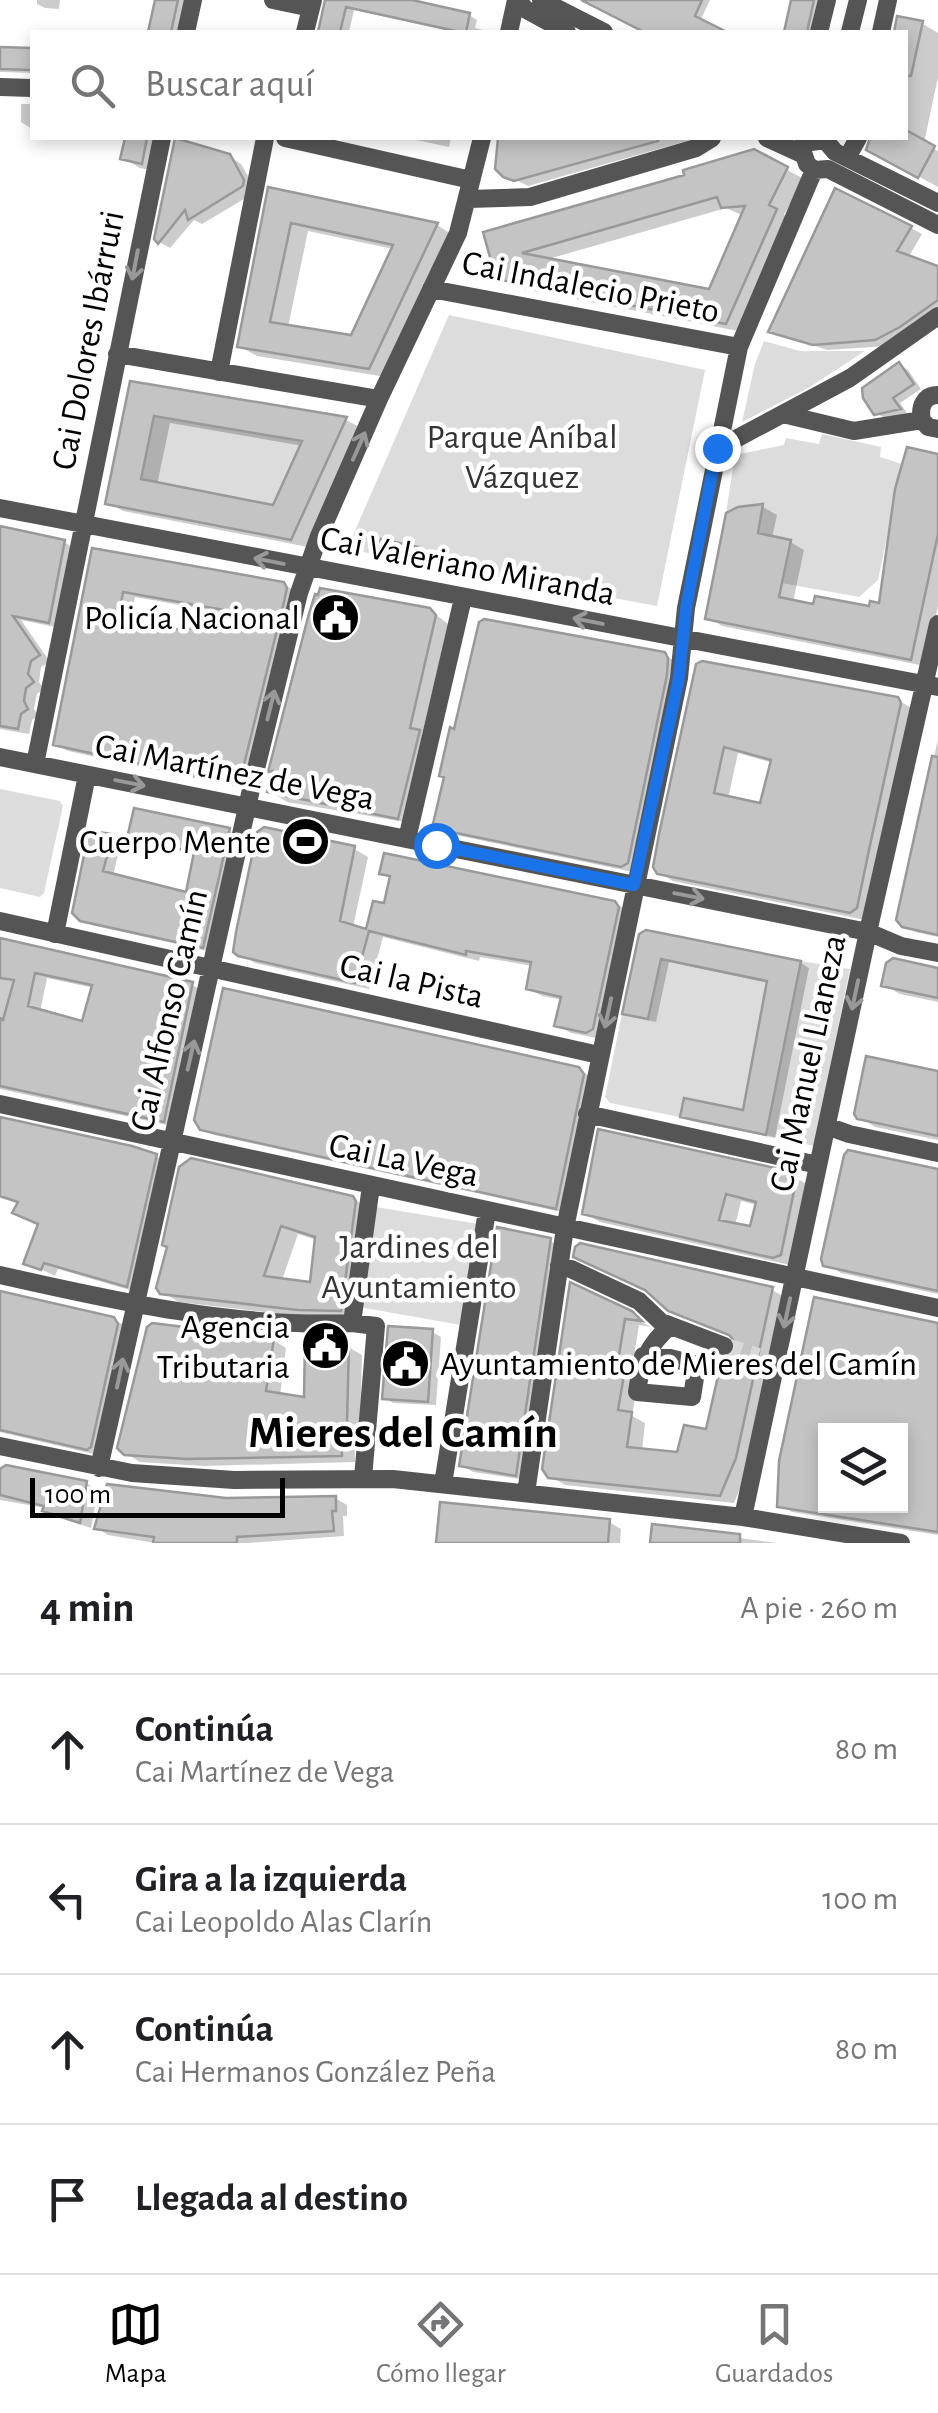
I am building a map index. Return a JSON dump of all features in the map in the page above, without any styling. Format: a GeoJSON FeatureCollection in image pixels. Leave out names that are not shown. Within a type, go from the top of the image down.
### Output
{"type":"FeatureCollection","features":[{"type":"Feature","properties":{"kind":"street"},"geometry":{"type":"LineString","coordinates":[[186,30],[193,0]]}},
{"type":"Feature","properties":{"kind":"street"},"geometry":{"type":"LineString","coordinates":[[273,0],[312,4],[306,30]]}},
{"type":"Feature","properties":{"kind":"street"},"geometry":{"type":"LineString","coordinates":[[510,30],[517,0]]}},
{"type":"Feature","properties":{"kind":"street"},"geometry":{"type":"LineString","coordinates":[[517,0],[525,10],[563,30]]}},
{"type":"Feature","properties":{"kind":"street"},"geometry":{"type":"LineString","coordinates":[[541,0],[600,30]]}},
{"type":"Feature","properties":{"kind":"street"},"geometry":{"type":"LineString","coordinates":[[820,30],[827,0]]}},
{"type":"Feature","properties":{"kind":"street"},"geometry":{"type":"LineString","coordinates":[[850,30],[858,0]]}},
{"type":"Feature","properties":{"kind":"street"},"geometry":{"type":"LineString","coordinates":[[881,30],[888,0]]}},
{"type":"Feature","properties":{"kind":"street"},"geometry":{"type":"LineString","coordinates":[[0,87],[30,88]]}},
{"type":"Feature","properties":{"kind":"street","name":"Cai Dolores Ibárruri"},"geometry":{"type":"LineString","coordinates":[[35,764],[161,140]]}},
{"type":"Feature","properties":{"kind":"street"},"geometry":{"type":"LineString","coordinates":[[218,372],[265,140]]}},
{"type":"Feature","properties":{"kind":"street"},"geometry":{"type":"LineString","coordinates":[[293,140],[470,190],[530,197],[696,148],[709,140]]}},
{"type":"Feature","properties":{"kind":"street","name":"Cai Alfonso Camín"},"geometry":{"type":"LineString","coordinates":[[100,1468],[247,807],[307,568],[379,399],[458,233],[482,140]]}},
{"type":"Feature","properties":{"kind":"street"},"geometry":{"type":"LineString","coordinates":[[775,140],[821,151],[938,204]]}},
{"type":"Feature","properties":{"kind":"street"},"geometry":{"type":"LineString","coordinates":[[526,1493],[564,1228],[679,678],[686,608],[739,347],[821,151],[852,140]]}},
{"type":"Feature","properties":{"kind":"street"},"geometry":{"type":"LineString","coordinates":[[821,151],[938,226]]}},
{"type":"Feature","properties":{"kind":"street","name":"Cai Indalecio Prieto"},"geometry":{"type":"LineString","coordinates":[[431,289],[739,347]]}},
{"type":"Feature","properties":{"kind":"street"},"geometry":{"type":"LineString","coordinates":[[717,448],[850,378],[938,316]]}},
{"type":"Feature","properties":{"kind":"street"},"geometry":{"type":"LineString","coordinates":[[117,354],[379,399]]}},
{"type":"Feature","properties":{"kind":"street"},"geometry":{"type":"LineString","coordinates":[[783,414],[854,431],[930,425],[922,404],[938,395]]}},
{"type":"Feature","properties":{"kind":"street","name":"Cai Valeriano Miranda"},"geometry":{"type":"LineString","coordinates":[[0,508],[932,685]]}},
{"type":"Feature","properties":{"kind":"street"},"geometry":{"type":"LineString","coordinates":[[407,839],[462,598]]}},
{"type":"Feature","properties":{"kind":"street","name":"Cai Manuel Llaneza"},"geometry":{"type":"LineString","coordinates":[[743,1517],[767,1360],[795,1274],[868,932],[932,685],[938,624]]}},
{"type":"Feature","properties":{"kind":"street","name":"Cai Martínez de Vega"},"geometry":{"type":"LineString","coordinates":[[0,757],[868,932],[901,946],[938,953]]}},
{"type":"Feature","properties":{"kind":"street"},"geometry":{"type":"LineString","coordinates":[[55,934],[87,775]]}},
{"type":"Feature","properties":{"kind":"street","name":"Cai la Pista"},"geometry":{"type":"LineString","coordinates":[[0,922],[599,1056]]}},
{"type":"Feature","properties":{"kind":"street","name":"Cai La Vega"},"geometry":{"type":"LineString","coordinates":[[0,1104],[938,1308]]}},
{"type":"Feature","properties":{"kind":"street"},"geometry":{"type":"LineString","coordinates":[[587,1114],[818,1165]]}},
{"type":"Feature","properties":{"kind":"street"},"geometry":{"type":"LineString","coordinates":[[827,1126],[938,1153]]}},
{"type":"Feature","properties":{"kind":"street"},"geometry":{"type":"LineString","coordinates":[[352,1322],[372,1186]]}},
{"type":"Feature","properties":{"kind":"street"},"geometry":{"type":"LineString","coordinates":[[443,1484],[487,1211]]}},
{"type":"Feature","properties":{"kind":"street"},"geometry":{"type":"LineString","coordinates":[[559,1266],[639,1301],[661,1322],[670,1358]]}},
{"type":"Feature","properties":{"kind":"street"},"geometry":{"type":"LineString","coordinates":[[0,1275],[135,1306],[308,1324],[352,1322],[376,1326],[363,1478]]}},
{"type":"Feature","properties":{"kind":"street"},"geometry":{"type":"LineString","coordinates":[[665,1331],[724,1346]]}},
{"type":"Feature","properties":{"kind":"street"},"geometry":{"type":"LineString","coordinates":[[644,1356],[697,1364],[692,1398],[637,1392],[644,1356],[665,1331]]}},
{"type":"Feature","properties":{"kind":"street"},"geometry":{"type":"LineString","coordinates":[[0,1446],[132,1473],[234,1480],[393,1479],[743,1517],[901,1543]]}},
{"type":"Feature","properties":{"kind":"green space","name":"Parque Aníbal Vázquez"},"geometry":{"type":"Polygon","coordinates":[[[449,315],[705,370],[657,606],[347,549],[449,315]]]}},
{"type":"Feature","properties":{"kind":"green space"},"geometry":{"type":"Polygon","coordinates":[[[764,341],[800,351],[865,351],[810,387],[742,422],[764,341]]]}},
{"type":"Feature","properties":{"kind":"green space"},"geometry":{"type":"Polygon","coordinates":[[[160,386],[177,389],[171,418],[302,441],[261,534],[141,479],[160,386]]]}},
{"type":"Feature","properties":{"kind":"green space"},"geometry":{"type":"Polygon","coordinates":[[[822,434],[881,447],[880,457],[902,464],[878,580],[859,597],[782,583],[758,533],[763,505],[739,507],[726,513],[735,455],[784,445],[786,438],[819,444],[822,434]]]}},
{"type":"Feature","properties":{"kind":"green space"},"geometry":{"type":"Polygon","coordinates":[[[0,789],[60,801],[63,806],[40,897],[0,888],[0,789]]]}},
{"type":"Feature","properties":{"kind":"green space"},"geometry":{"type":"Polygon","coordinates":[[[655,958],[768,981],[751,1111],[685,1098],[680,1117],[610,1103],[605,1097],[622,1014],[655,958]]]}},
{"type":"Feature","properties":{"kind":"green space"},"geometry":{"type":"Polygon","coordinates":[[[801,961],[850,969],[814,1146],[766,1135],[801,961]]]}},
{"type":"Feature","properties":{"kind":"green space","name":"Jardines del Ayuntamiento"},"geometry":{"type":"Polygon","coordinates":[[[376,1207],[478,1224],[461,1325],[359,1307],[376,1207]]]}},
{"type":"Feature","properties":{"kind":"building"},"geometry":{"type":"Polygon","coordinates":[[[155,0],[178,0],[171,30],[148,30],[155,0]]]}},
{"type":"Feature","properties":{"kind":"building"},"geometry":{"type":"Polygon","coordinates":[[[325,0],[412,0],[470,13],[466,30],[451,30],[346,7],[340,30],[318,30],[325,0]]]}},
{"type":"Feature","properties":{"kind":"building"},"geometry":{"type":"Polygon","coordinates":[[[581,0],[702,0],[695,16],[723,30],[640,30],[581,0]]]}},
{"type":"Feature","properties":{"kind":"building"},"geometry":{"type":"Polygon","coordinates":[[[791,0],[814,0],[807,30],[784,30],[791,0]]]}},
{"type":"Feature","properties":{"kind":"building"},"geometry":{"type":"Polygon","coordinates":[[[897,16],[923,21],[911,76],[908,30],[894,30],[897,16]]]}},
{"type":"Feature","properties":{"kind":"building"},"geometry":{"type":"Polygon","coordinates":[[[0,47],[30,48],[30,70],[0,69],[0,47]]]}},
{"type":"Feature","properties":{"kind":"building"},"geometry":{"type":"Polygon","coordinates":[[[908,131],[935,146],[918,178],[866,150],[869,140],[908,140],[908,131]]]}},
{"type":"Feature","properties":{"kind":"building"},"geometry":{"type":"Polygon","coordinates":[[[125,140],[147,140],[142,164],[120,159],[125,140]]]}},
{"type":"Feature","properties":{"kind":"building"},"geometry":{"type":"Polygon","coordinates":[[[175,140],[230,154],[244,180],[243,186],[188,220],[185,210],[158,244],[154,239],[175,140]]]}},
{"type":"Feature","properties":{"kind":"building"},"geometry":{"type":"Polygon","coordinates":[[[498,140],[658,141],[514,181],[495,169],[498,140]]]}},
{"type":"Feature","properties":{"kind":"building"},"geometry":{"type":"Polygon","coordinates":[[[754,149],[788,167],[769,205],[777,209],[726,324],[496,279],[483,232],[684,175],[683,170],[754,149]],[[717,197],[522,253],[709,289],[745,206],[721,208],[717,197]]]}},
{"type":"Feature","properties":{"kind":"building"},"geometry":{"type":"Polygon","coordinates":[[[268,187],[438,223],[369,369],[237,347],[268,187]],[[291,223],[270,322],[351,335],[393,245],[291,223]]]}},
{"type":"Feature","properties":{"kind":"building"},"geometry":{"type":"Polygon","coordinates":[[[835,188],[912,226],[897,251],[938,266],[938,300],[875,340],[813,345],[768,332],[835,188]]]}},
{"type":"Feature","properties":{"kind":"building"},"geometry":{"type":"Polygon","coordinates":[[[899,362],[914,384],[893,398],[901,409],[874,415],[863,398],[862,388],[899,362]]]}},
{"type":"Feature","properties":{"kind":"building"},"geometry":{"type":"Polygon","coordinates":[[[130,381],[347,417],[291,540],[105,504],[130,381]],[[154,416],[141,479],[273,505],[302,441],[154,416]]]}},
{"type":"Feature","properties":{"kind":"building"},"geometry":{"type":"Polygon","coordinates":[[[907,447],[938,454],[938,534],[911,660],[705,619],[726,513],[763,504],[758,533],[791,540],[779,597],[813,604],[815,596],[869,606],[870,601],[879,603],[895,489],[907,447]]]}},
{"type":"Feature","properties":{"kind":"building"},"geometry":{"type":"Polygon","coordinates":[[[0,526],[65,540],[49,623],[13,616],[40,655],[31,661],[28,674],[34,682],[26,688],[24,701],[28,709],[21,714],[18,729],[0,726],[0,526]]]}},
{"type":"Feature","properties":{"kind":"building"},"geometry":{"type":"Polygon","coordinates":[[[381,539],[418,547],[415,562],[378,554],[381,539]]]}},
{"type":"Feature","properties":{"kind":"building"},"geometry":{"type":"Polygon","coordinates":[[[92,548],[284,582],[287,588],[280,620],[123,592],[116,631],[278,626],[239,785],[53,745],[92,548]]]}},
{"type":"Feature","properties":{"kind":"building"},"geometry":{"type":"Polygon","coordinates":[[[320,588],[430,608],[436,615],[410,728],[420,730],[398,819],[267,792],[272,771],[268,772],[308,617],[320,588]]]}},
{"type":"Feature","properties":{"kind":"building"},"geometry":{"type":"Polygon","coordinates":[[[484,619],[665,652],[667,675],[628,863],[621,867],[432,828],[450,727],[454,729],[479,622],[484,619]]]}},
{"type":"Feature","properties":{"kind":"building"},"geometry":{"type":"Polygon","coordinates":[[[702,661],[898,697],[901,703],[857,908],[850,913],[657,874],[653,867],[659,834],[696,664],[702,661]],[[724,747],[714,793],[760,803],[771,760],[724,747]]]}},
{"type":"Feature","properties":{"kind":"building"},"geometry":{"type":"Polygon","coordinates":[[[932,756],[938,757],[938,935],[902,927],[896,920],[932,756]]]}},
{"type":"Feature","properties":{"kind":"building"},"geometry":{"type":"Polygon","coordinates":[[[134,808],[230,828],[203,948],[80,921],[72,913],[89,831],[113,834],[103,871],[186,892],[194,852],[127,838],[134,808]]]}},
{"type":"Feature","properties":{"kind":"building"},"geometry":{"type":"Polygon","coordinates":[[[264,827],[355,846],[340,921],[366,929],[373,901],[384,903],[390,876],[379,874],[384,853],[615,901],[619,907],[593,1029],[586,1033],[554,1026],[561,997],[526,989],[531,962],[466,951],[466,955],[369,931],[355,983],[238,956],[233,952],[236,932],[257,832],[264,827]]]}},
{"type":"Feature","properties":{"kind":"building"},"geometry":{"type":"Polygon","coordinates":[[[646,930],[801,961],[766,1135],[680,1117],[684,1098],[743,1110],[767,981],[661,959],[648,1019],[622,1014],[639,934],[646,930]]]}},
{"type":"Feature","properties":{"kind":"building"},"geometry":{"type":"Polygon","coordinates":[[[0,938],[193,982],[164,1122],[0,1086],[0,1018],[3,1020],[14,980],[0,978],[0,938]],[[35,973],[28,1006],[82,1021],[92,985],[35,973]]]}},
{"type":"Feature","properties":{"kind":"building"},"geometry":{"type":"Polygon","coordinates":[[[893,958],[938,968],[938,998],[881,986],[886,963],[893,958]]]}},
{"type":"Feature","properties":{"kind":"building"},"geometry":{"type":"Polygon","coordinates":[[[223,988],[579,1067],[584,1074],[556,1209],[200,1130],[194,1120],[223,988]]]}},
{"type":"Feature","properties":{"kind":"building"},"geometry":{"type":"Polygon","coordinates":[[[866,1056],[938,1071],[938,1136],[857,1119],[854,1114],[866,1056]]]}},
{"type":"Feature","properties":{"kind":"building"},"geometry":{"type":"Polygon","coordinates":[[[0,1117],[157,1154],[127,1287],[44,1263],[41,1270],[23,1264],[38,1224],[12,1213],[18,1202],[0,1196],[0,1117]]]}},
{"type":"Feature","properties":{"kind":"building"},"geometry":{"type":"Polygon","coordinates":[[[598,1129],[789,1171],[796,1181],[781,1255],[773,1258],[582,1214],[598,1129]],[[726,1194],[719,1220],[750,1226],[756,1202],[726,1194]]]}},
{"type":"Feature","properties":{"kind":"building"},"geometry":{"type":"Polygon","coordinates":[[[848,1150],[938,1169],[938,1291],[823,1266],[821,1259],[848,1150]]]}},
{"type":"Feature","properties":{"kind":"building"},"geometry":{"type":"Polygon","coordinates":[[[191,1158],[353,1196],[356,1201],[341,1311],[298,1310],[160,1294],[156,1288],[167,1247],[162,1245],[179,1167],[191,1158]],[[281,1226],[264,1276],[310,1282],[315,1237],[281,1226]]]}},
{"type":"Feature","properties":{"kind":"building"},"geometry":{"type":"Polygon","coordinates":[[[497,1227],[551,1238],[516,1476],[459,1466],[497,1227]]]}},
{"type":"Feature","properties":{"kind":"building"},"geometry":{"type":"Polygon","coordinates":[[[580,1243],[773,1287],[736,1458],[720,1496],[548,1478],[542,1469],[570,1282],[632,1311],[642,1321],[625,1319],[616,1373],[624,1375],[618,1410],[632,1412],[627,1447],[677,1452],[684,1425],[706,1429],[722,1358],[736,1350],[729,1335],[668,1311],[645,1290],[573,1257],[580,1243]]]}},
{"type":"Feature","properties":{"kind":"building"},"geometry":{"type":"Polygon","coordinates":[[[0,1291],[114,1317],[118,1324],[91,1447],[87,1450],[0,1430],[0,1291]]]}},
{"type":"Feature","properties":{"kind":"building"},"geometry":{"type":"Polygon","coordinates":[[[814,1297],[938,1323],[938,1532],[777,1507],[779,1461],[814,1297]]]}},
{"type":"Feature","properties":{"kind":"building"},"geometry":{"type":"Polygon","coordinates":[[[152,1323],[274,1338],[266,1391],[304,1397],[305,1339],[349,1344],[347,1422],[341,1423],[342,1456],[187,1459],[124,1455],[117,1448],[147,1327],[152,1323]]]}},
{"type":"Feature","properties":{"kind":"building"},"geometry":{"type":"Polygon","coordinates":[[[388,1326],[433,1329],[428,1402],[382,1399],[388,1326]]]}},
{"type":"Feature","properties":{"kind":"building"},"geometry":{"type":"Polygon","coordinates":[[[6,1465],[87,1481],[80,1523],[42,1511],[44,1506],[0,1495],[0,1469],[6,1465]]]}},
{"type":"Feature","properties":{"kind":"building"},"geometry":{"type":"Polygon","coordinates":[[[107,1484],[226,1498],[336,1496],[336,1511],[332,1511],[334,1531],[237,1537],[237,1543],[153,1543],[154,1537],[94,1529],[107,1484]]]}},
{"type":"Feature","properties":{"kind":"building"},"geometry":{"type":"Polygon","coordinates":[[[440,1502],[610,1519],[608,1543],[436,1543],[440,1502]]]}},
{"type":"Feature","properties":{"kind":"building"},"geometry":{"type":"Polygon","coordinates":[[[652,1524],[740,1534],[740,1543],[650,1543],[652,1524]]]}},
{"type":"Feature","properties":{"kind":"tunnel"},"geometry":{"type":"LineString","coordinates":[[724,1346],[758,1357]]}},
{"type":"Feature","properties":{"kind":"place","name":"Policía Nacional"},"geometry":{"type":"Point","coordinates":[335,617]}},
{"type":"Feature","properties":{"kind":"place","name":"Cuerpo Mente"},"geometry":{"type":"Point","coordinates":[306,841]}},
{"type":"Feature","properties":{"kind":"place","name":"Agencia Tributaria"},"geometry":{"type":"Point","coordinates":[325,1346]}},
{"type":"Feature","properties":{"kind":"place","name":"Ayuntamiento de Mieres del Camín"},"geometry":{"type":"Point","coordinates":[405,1363]}},
{"type":"Feature","properties":{"kind":"district","name":"Mieres del Camín"},"geometry":{"type":"Point","coordinates":[403,1431]}},
{"type":"Feature","properties":{"kind":"route"},"geometry":{"type":"LineString","coordinates":[[436,845],[634,885],[679,678],[686,608],[717,448]]}}]}
